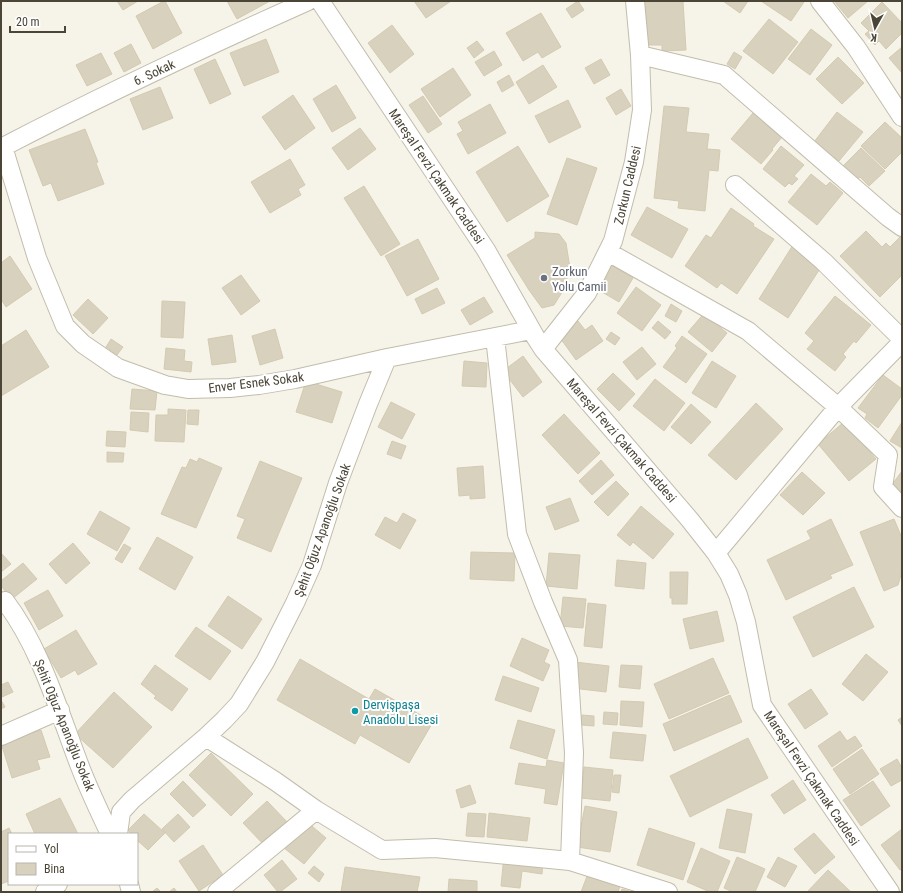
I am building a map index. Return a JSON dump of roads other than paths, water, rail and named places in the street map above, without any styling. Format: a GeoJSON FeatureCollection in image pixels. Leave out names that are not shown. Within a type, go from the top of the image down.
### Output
{"type":"FeatureCollection","features":[{"type":"Feature","properties":{"kind":"street","name":"6. Sokak"},"geometry":{"type":"LineString","coordinates":[[2,147],[69,112],[308,1]]}},
{"type":"Feature","properties":{"kind":"street","name":"Mareşal Fevzi Çakmak Caddesi"},"geometry":{"type":"LineString","coordinates":[[320,1],[486,250],[543,349],[690,520],[716,553],[729,574],[738,595],[746,622],[762,705],[890,892]]}},
{"type":"Feature","properties":{"kind":"street","name":"Zorkun Caddesi"},"geometry":{"type":"LineString","coordinates":[[543,349],[587,293],[608,252],[613,241],[634,162],[642,110],[640,55],[635,1]]}},
{"type":"Feature","properties":{"kind":"street"},"geometry":{"type":"LineString","coordinates":[[820,1],[856,47],[902,117]]}},
{"type":"Feature","properties":{"kind":"street"},"geometry":{"type":"LineString","coordinates":[[640,55],[724,75],[902,228]]}},
{"type":"Feature","properties":{"kind":"street","name":"Enver Esnek Sokak"},"geometry":{"type":"LineString","coordinates":[[2,147],[37,258],[65,326],[83,344],[118,368],[165,385],[188,389],[224,389],[259,385],[295,379],[387,358],[531,330]]}},
{"type":"Feature","properties":{"kind":"street"},"geometry":{"type":"LineString","coordinates":[[716,553],[838,407],[899,348],[823,261],[735,185]]}},
{"type":"Feature","properties":{"kind":"street"},"geometry":{"type":"LineString","coordinates":[[608,252],[748,331],[838,407],[888,456],[883,487],[902,508]]}},
{"type":"Feature","properties":{"kind":"street"},"geometry":{"type":"LineString","coordinates":[[495,337],[517,534],[543,602],[568,660],[574,753],[570,861]]}},
{"type":"Feature","properties":{"kind":"street","name":"Şehit Oğuz Apanoğlu Sokak"},"geometry":{"type":"LineString","coordinates":[[118,833],[121,812],[132,800],[224,720],[239,704],[265,662],[295,603],[312,565],[338,483],[387,358]]}},
{"type":"Feature","properties":{"kind":"street","name":"Şehit Oğuz Apanoğlu Sokak"},"geometry":{"type":"LineString","coordinates":[[2,601],[15,615],[34,650],[60,710],[79,765],[110,833]]}},
{"type":"Feature","properties":{"kind":"street"},"geometry":{"type":"LineString","coordinates":[[1,736],[60,710]]}},
{"type":"Feature","properties":{"kind":"street"},"geometry":{"type":"LineString","coordinates":[[206,737],[316,810],[382,850],[435,848],[570,861],[668,892]]}},
{"type":"Feature","properties":{"kind":"street"},"geometry":{"type":"LineString","coordinates":[[217,892],[316,810]]}},
{"type":"Feature","properties":{"kind":"street"},"geometry":{"type":"LineString","coordinates":[[45,892],[56,885]]}},
{"type":"Feature","properties":{"kind":"place","name":"Zorkun Yolu Camii"},"geometry":{"type":"Point","coordinates":[544,278]}},
{"type":"Feature","properties":{"kind":"place","name":"Dervişpaşa Anadolu Lisesi"},"geometry":{"type":"Point","coordinates":[355,711]}}]}
